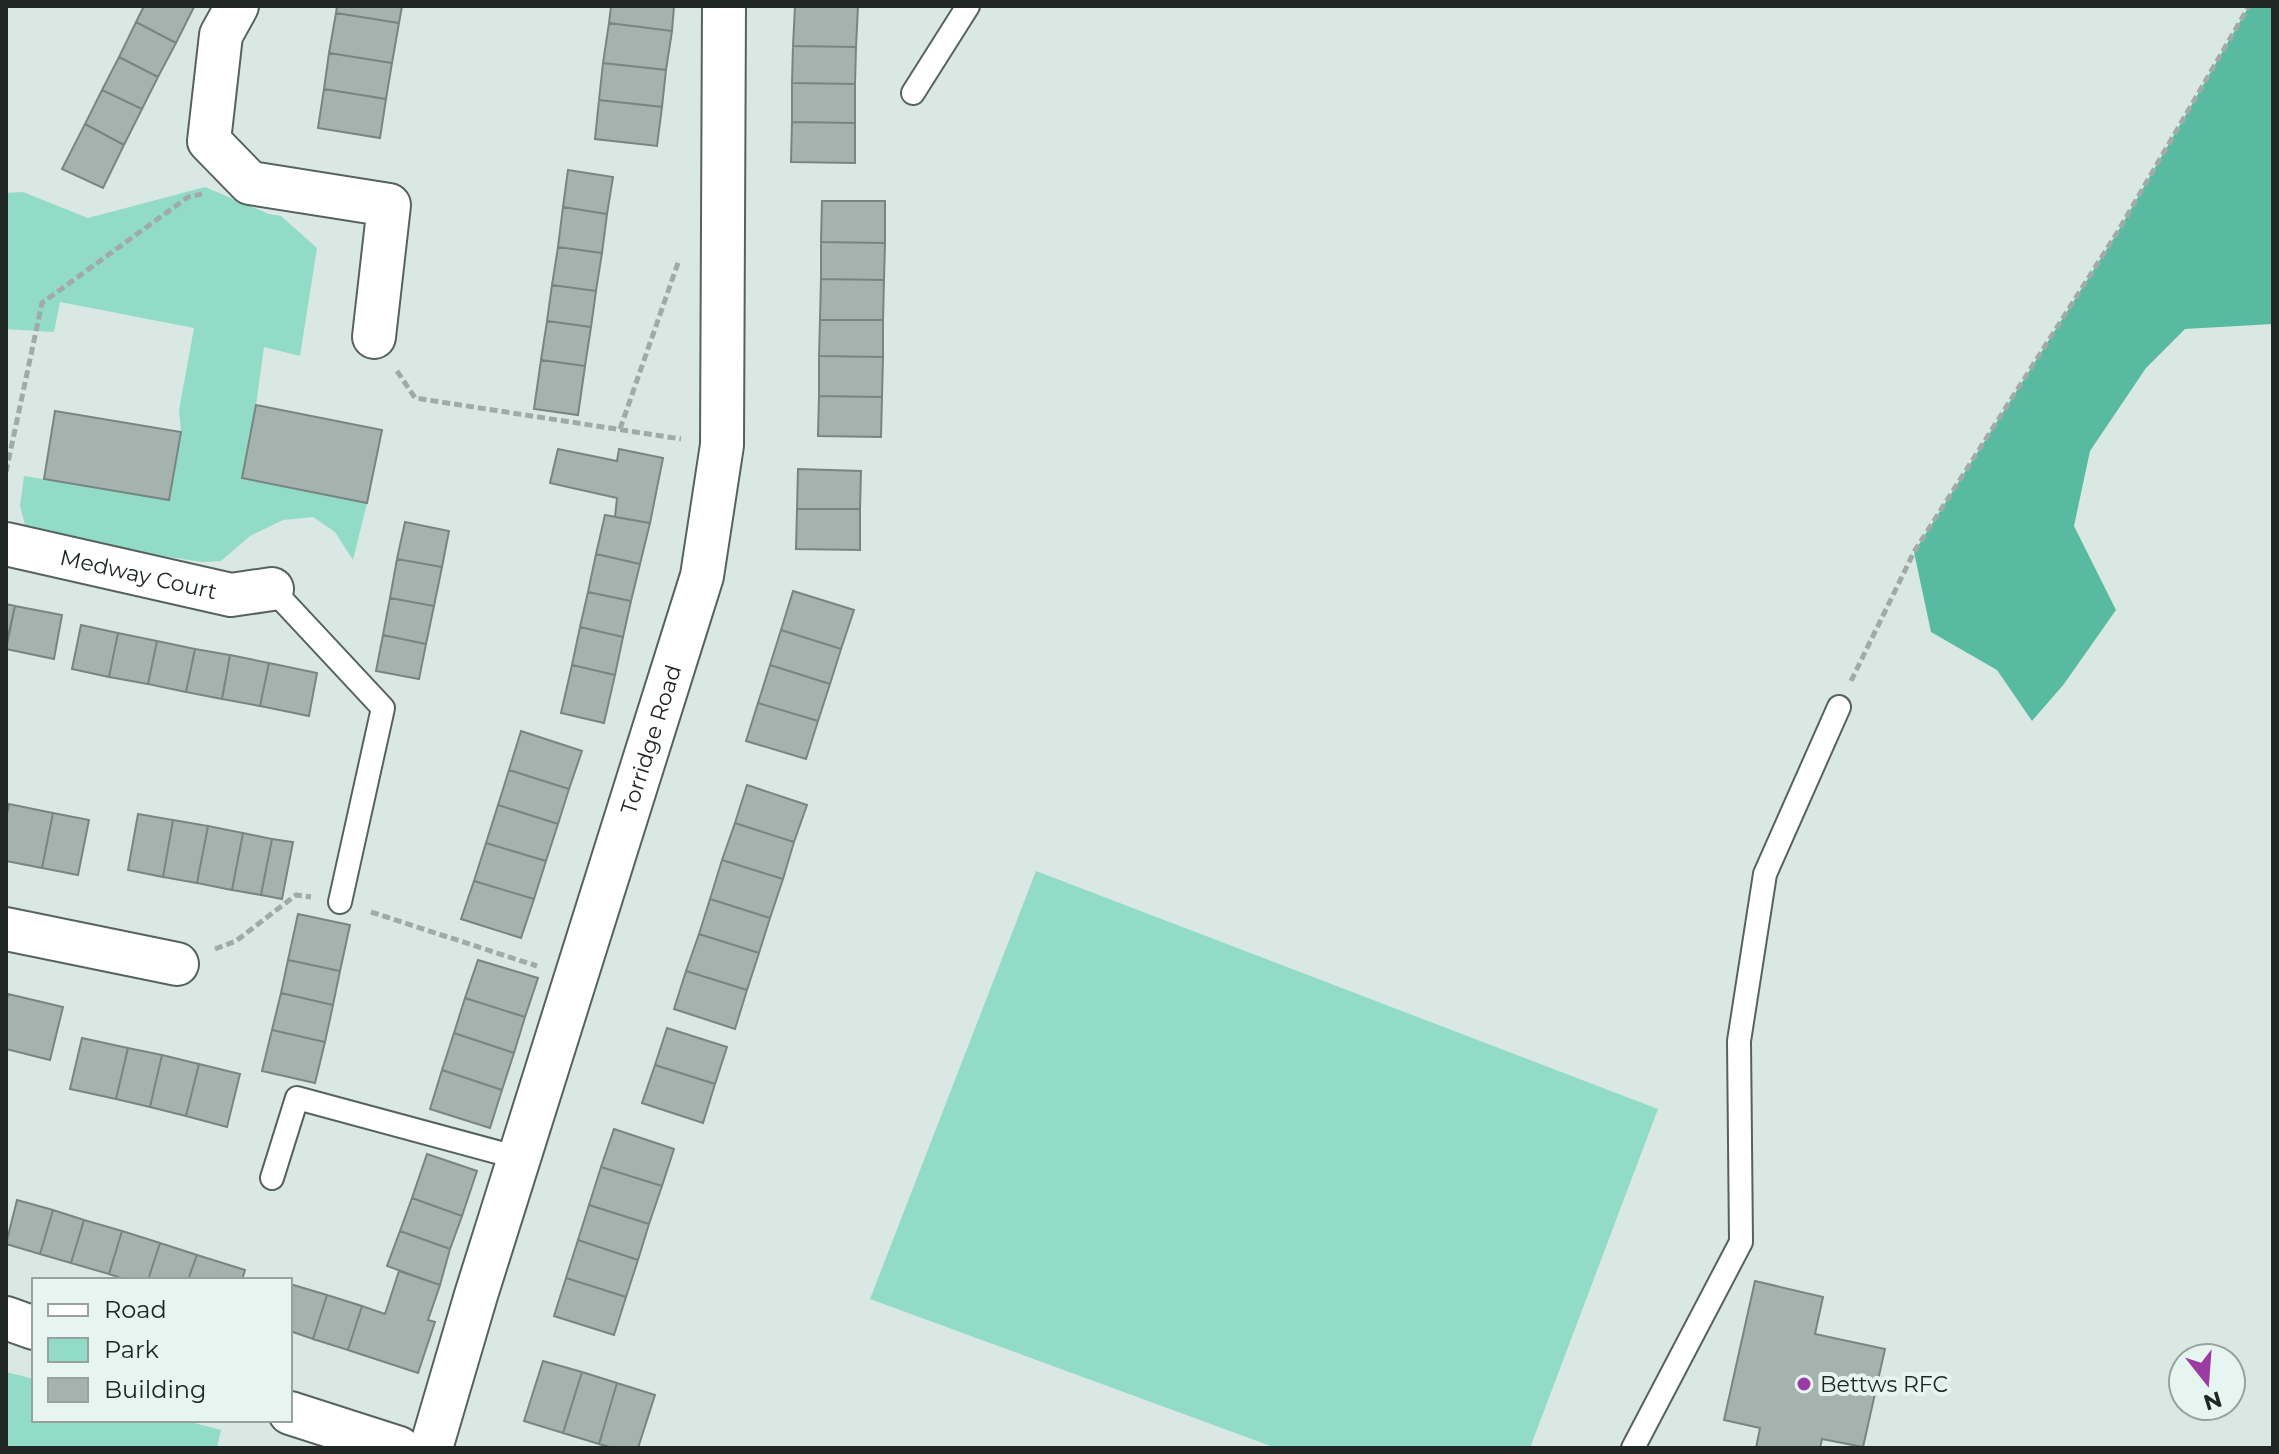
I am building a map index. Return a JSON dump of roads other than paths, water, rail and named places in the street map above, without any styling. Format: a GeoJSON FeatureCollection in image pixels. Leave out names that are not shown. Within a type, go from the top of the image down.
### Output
{"type":"FeatureCollection","features":[{"type":"Feature","properties":{"kind":"street"},"geometry":{"type":"LineString","coordinates":[[237,6],[221,35],[209,141],[250,183],[389,205],[374,337]]}},
{"type":"Feature","properties":{"kind":"street","name":"Torridge Road"},"geometry":{"type":"LineString","coordinates":[[431,1448],[702,576],[722,445],[724,6]]}},
{"type":"Feature","properties":{"kind":"street","name":"Medway Court"},"geometry":{"type":"LineString","coordinates":[[6,544],[231,595],[272,589]]}},
{"type":"Feature","properties":{"kind":"street"},"geometry":{"type":"LineString","coordinates":[[6,929],[177,964]]}},
{"type":"Feature","properties":{"kind":"street"},"geometry":{"type":"LineString","coordinates":[[6,1318],[32,1327]]}},
{"type":"Feature","properties":{"kind":"street"},"geometry":{"type":"LineString","coordinates":[[292,1414],[399,1448]]}},
{"type":"Feature","properties":{"kind":"lane"},"geometry":{"type":"LineString","coordinates":[[913,93],[968,6]]}},
{"type":"Feature","properties":{"kind":"lane"},"geometry":{"type":"LineString","coordinates":[[272,589],[383,708],[340,902]]}},
{"type":"Feature","properties":{"kind":"lane"},"geometry":{"type":"LineString","coordinates":[[1633,1448],[1741,1242],[1739,1041],[1765,874],[1839,707]]}},
{"type":"Feature","properties":{"kind":"lane"},"geometry":{"type":"LineString","coordinates":[[272,1178],[297,1098],[519,1158]]}},
{"type":"Feature","properties":{"kind":"place","name":"Bettws RFC"},"geometry":{"type":"Point","coordinates":[1804,1384]}}]}
